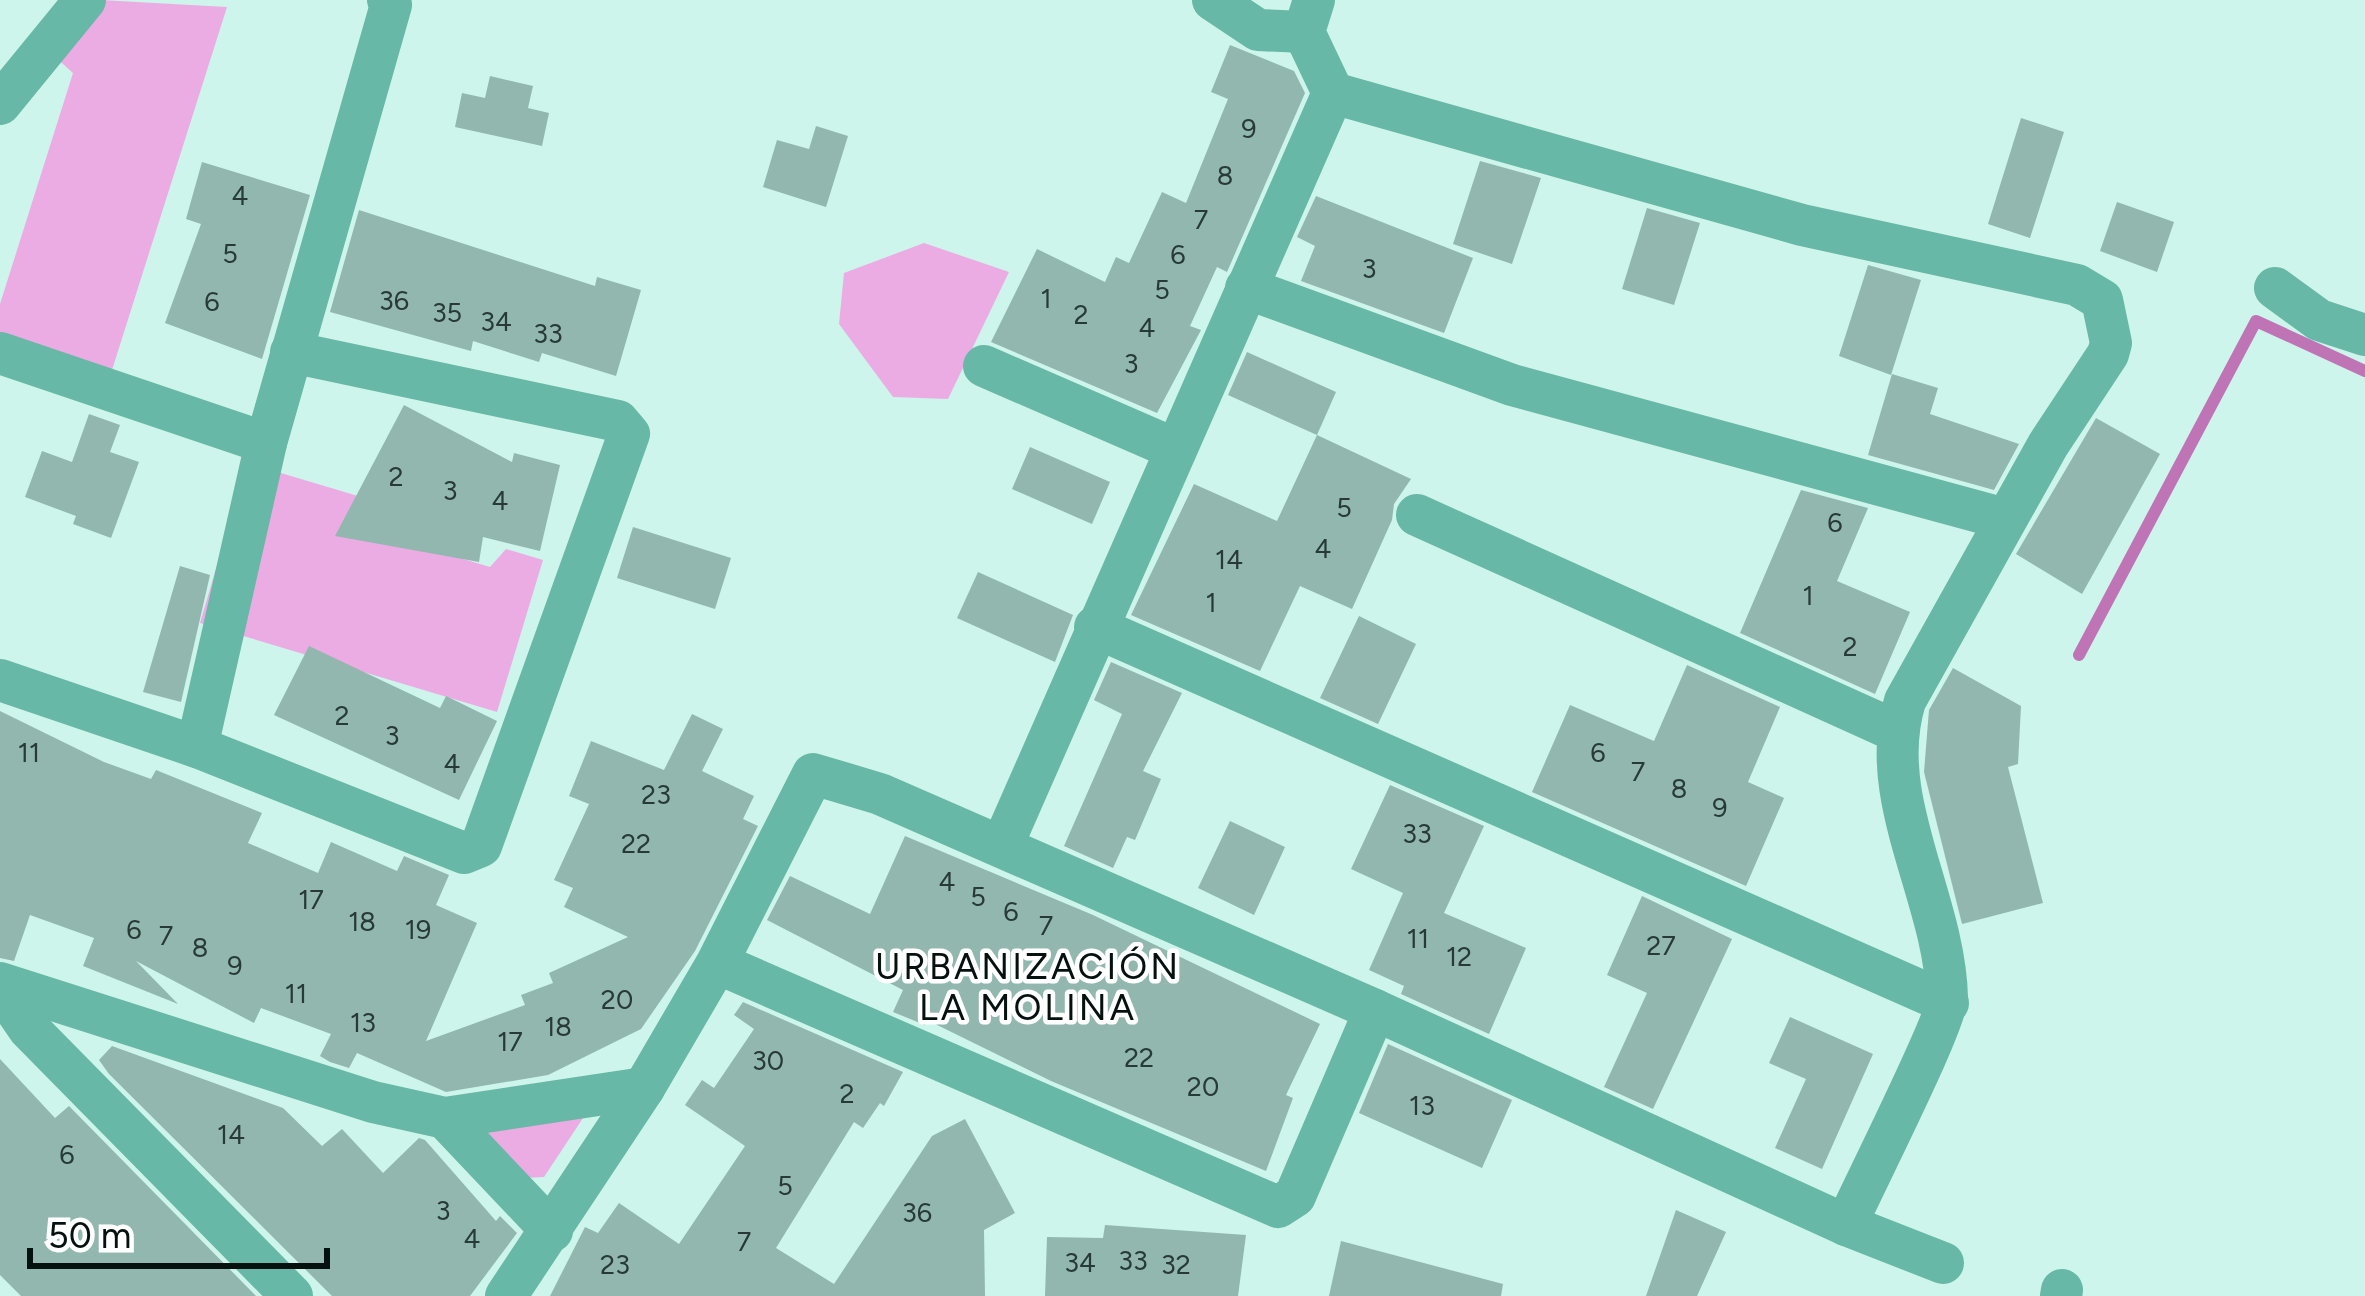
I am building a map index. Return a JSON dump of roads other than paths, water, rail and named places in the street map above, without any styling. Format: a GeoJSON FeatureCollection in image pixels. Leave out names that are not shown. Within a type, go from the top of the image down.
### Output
{"type":"FeatureCollection","features":[{"type":"Feature","properties":{"kind":"street"},"geometry":{"type":"LineString","coordinates":[[0,104],[85,0]]}},
{"type":"Feature","properties":{"kind":"street"},"geometry":{"type":"LineString","coordinates":[[197,746],[266,442],[391,5],[388,0]]}},
{"type":"Feature","properties":{"kind":"street"},"geometry":{"type":"LineString","coordinates":[[1002,846],[1333,93],[1309,16],[1258,30],[1213,0]]}},
{"type":"Feature","properties":{"kind":"street"},"geometry":{"type":"LineString","coordinates":[[1333,93],[1802,225],[1981,261],[2091,292],[2102,300],[2111,343],[2108,354],[2005,518],[1905,701],[1896,731],[1896,771],[1927,885],[1948,1003],[1846,1225]]}},
{"type":"Feature","properties":{"kind":"street"},"geometry":{"type":"LineString","coordinates":[[2275,288],[2320,320],[2365,335]]}},
{"type":"Feature","properties":{"kind":"street"},"geometry":{"type":"LineString","coordinates":[[1246,289],[1535,392],[2005,518]]}},
{"type":"Feature","properties":{"kind":"street"},"geometry":{"type":"LineString","coordinates":[[0,680],[197,746],[464,853],[481,846],[629,434],[618,421],[292,352]]}},
{"type":"Feature","properties":{"kind":"street"},"geometry":{"type":"LineString","coordinates":[[0,353],[266,442]]}},
{"type":"Feature","properties":{"kind":"street"},"geometry":{"type":"LineString","coordinates":[[984,366],[1175,449]]}},
{"type":"Feature","properties":{"kind":"street"},"geometry":{"type":"LineString","coordinates":[[1417,515],[1896,731]]}},
{"type":"Feature","properties":{"kind":"street"},"geometry":{"type":"LineString","coordinates":[[1095,627],[1948,1003]]}},
{"type":"Feature","properties":{"kind":"street"},"geometry":{"type":"LineString","coordinates":[[506,1296],[644,1088],[718,963],[813,774],[860,787],[1002,846],[1846,1225],[1942,1263]]}},
{"type":"Feature","properties":{"kind":"street"},"geometry":{"type":"LineString","coordinates":[[718,963],[1277,1208],[1294,1196],[1375,1010]]}},
{"type":"Feature","properties":{"kind":"street"},"geometry":{"type":"LineString","coordinates":[[0,985],[373,1102],[445,1118],[644,1088]]}},
{"type":"Feature","properties":{"kind":"street"},"geometry":{"type":"LineString","coordinates":[[0,985],[29,1029],[292,1296]]}},
{"type":"Feature","properties":{"kind":"street"},"geometry":{"type":"LineString","coordinates":[[445,1118],[552,1231]]}},
{"type":"Feature","properties":{"kind":"waterway"},"geometry":{"type":"LineString","coordinates":[[2079,655],[2256,321],[2365,371]]}},
{"type":"Feature","properties":{"kind":"district","name":"URBANIZACIÓN LA MOLINA"},"geometry":{"type":"Point","coordinates":[1028,986]}}]}
